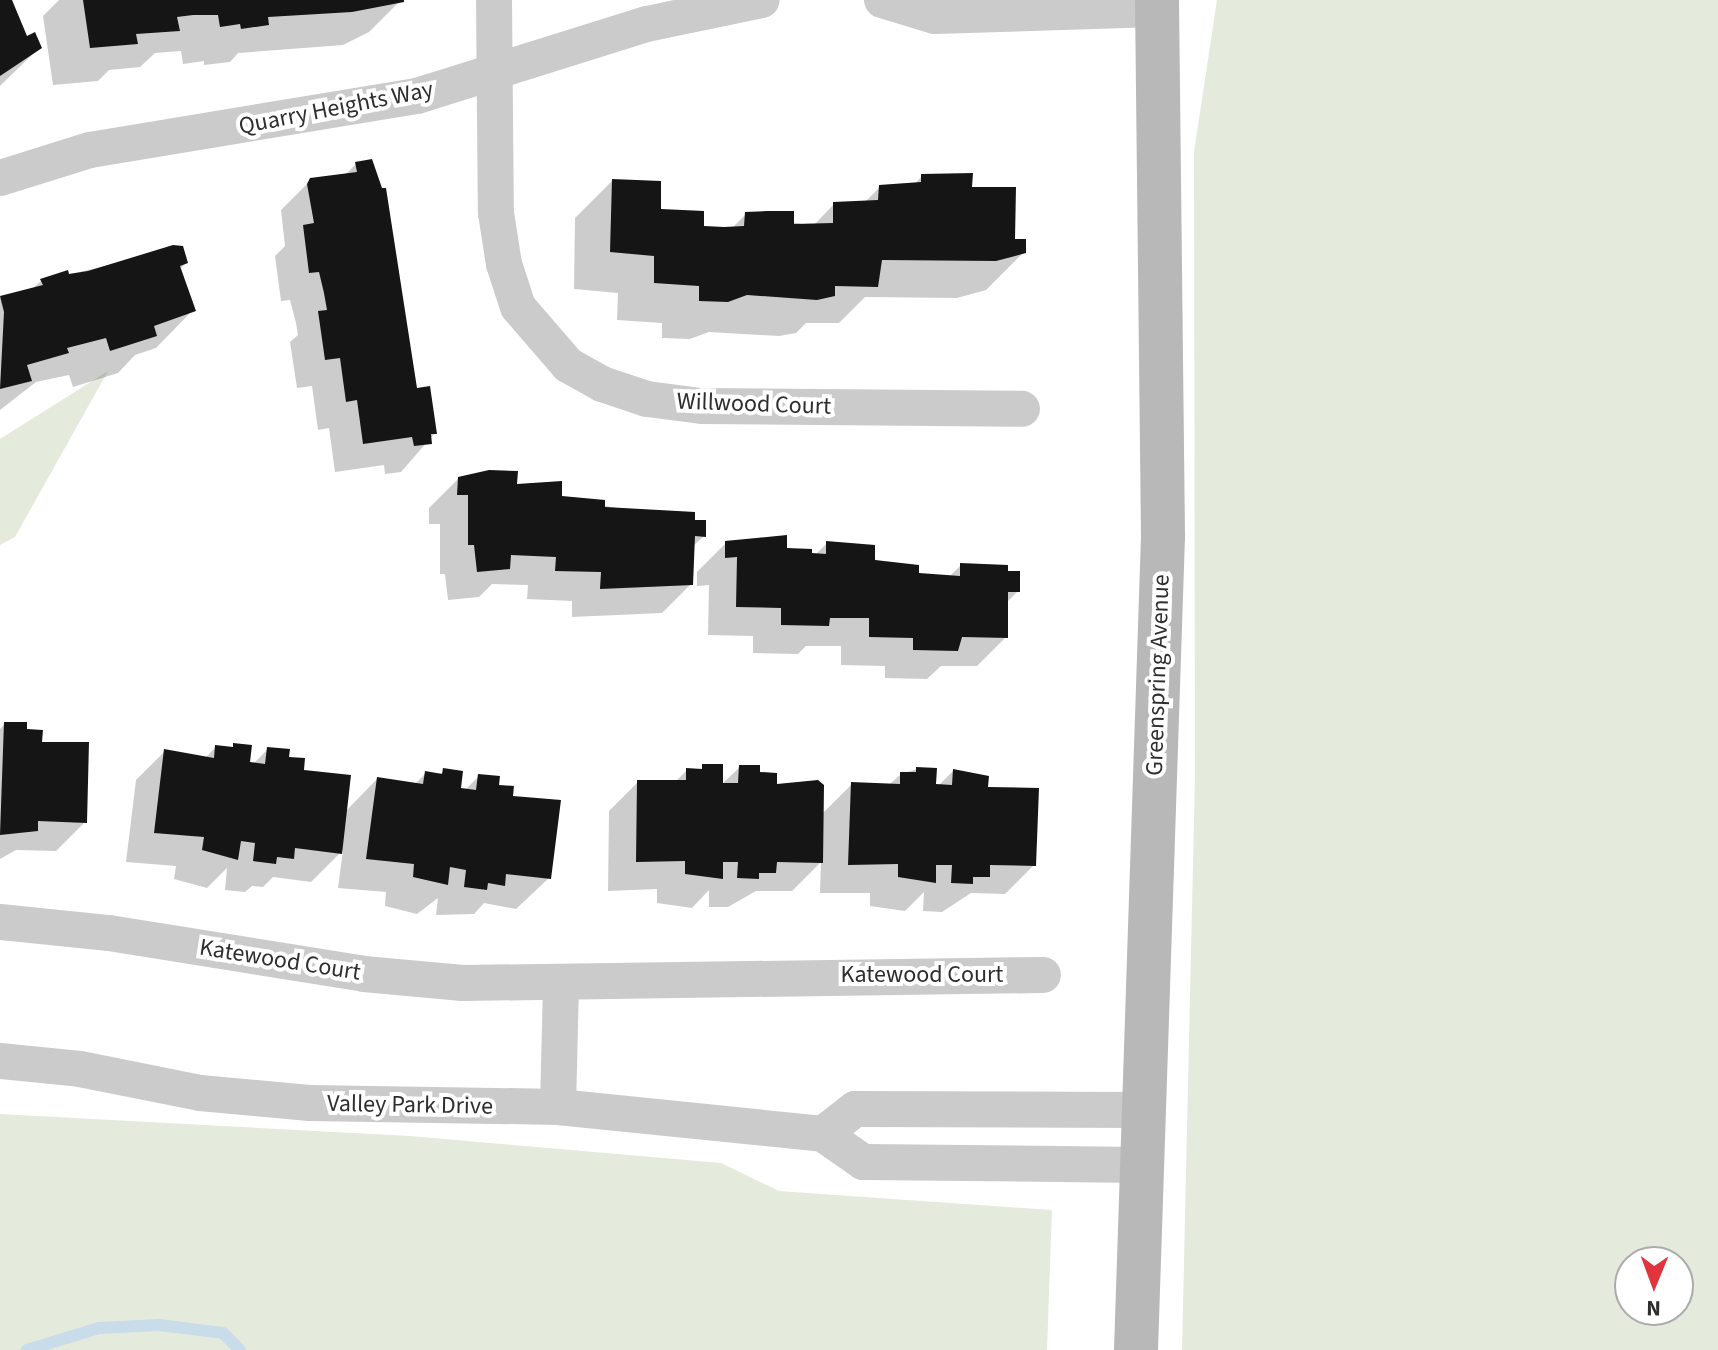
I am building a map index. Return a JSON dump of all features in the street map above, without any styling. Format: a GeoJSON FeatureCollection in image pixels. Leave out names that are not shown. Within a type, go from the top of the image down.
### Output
{"type":"FeatureCollection","features":[{"type":"Feature","properties":{"kind":"main road","name":"Greenspring Avenue"},"geometry":{"type":"LineString","coordinates":[[1136,1350],[1163,537],[1157,5]]}},
{"type":"Feature","properties":{"kind":"street","name":"Willwood Court"},"geometry":{"type":"LineString","coordinates":[[494,0],[496,213],[504,264],[518,307],[568,365],[602,384],[647,399],[702,406],[1022,409]]}},
{"type":"Feature","properties":{"kind":"street","name":"Quarry Heights Way"},"geometry":{"type":"LineString","coordinates":[[0,178],[90,150],[349,110],[494,72],[647,24],[762,0]]}},
{"type":"Feature","properties":{"kind":"street"},"geometry":{"type":"LineString","coordinates":[[882,0],[935,16],[1157,5]]}},
{"type":"Feature","properties":{"kind":"street","name":"Katewood Court"},"geometry":{"type":"LineString","coordinates":[[0,922],[109,933],[364,974],[561,986],[1043,975]]}},
{"type":"Feature","properties":{"kind":"street"},"geometry":{"type":"LineString","coordinates":[[558,1107],[561,986]]}},
{"type":"Feature","properties":{"kind":"street","name":"Valley Park Drive"},"geometry":{"type":"LineString","coordinates":[[0,1061],[80,1069],[200,1093],[310,1103],[558,1107],[823,1134],[863,1162],[1141,1165]]}},
{"type":"Feature","properties":{"kind":"street"},"geometry":{"type":"LineString","coordinates":[[823,1134],[855,1109],[1143,1110]]}},
{"type":"Feature","properties":{"kind":"green space"},"geometry":{"type":"Polygon","coordinates":[[[1217,0],[1718,0],[1718,1350],[1182,1350],[1195,775],[1194,152],[1217,0]]]}},
{"type":"Feature","properties":{"kind":"green space"},"geometry":{"type":"Polygon","coordinates":[[[108,371],[15,537],[0,545],[0,439],[108,371]]]}},
{"type":"Feature","properties":{"kind":"green space"},"geometry":{"type":"Polygon","coordinates":[[[0,1114],[410,1136],[721,1163],[779,1191],[1052,1210],[1047,1350],[0,1350],[0,1114]]]}},
{"type":"Feature","properties":{"kind":"building"},"geometry":{"type":"Polygon","coordinates":[[[0,0],[12,0],[27,36],[35,32],[42,48],[0,76],[0,0]]]}},
{"type":"Feature","properties":{"kind":"building"},"geometry":{"type":"Polygon","coordinates":[[[83,0],[404,2],[352,12],[268,17],[269,25],[241,29],[240,24],[220,27],[218,15],[177,17],[180,31],[136,34],[138,44],[90,48],[83,0]]]}},
{"type":"Feature","properties":{"kind":"building"},"geometry":{"type":"Polygon","coordinates":[[[372,159],[382,188],[386,188],[417,388],[430,386],[437,434],[431,434],[432,444],[414,446],[412,437],[363,444],[357,400],[346,402],[340,358],[325,360],[318,311],[327,310],[319,272],[309,273],[303,225],[314,223],[307,184],[310,178],[357,172],[355,162],[372,159]]]}},
{"type":"Feature","properties":{"kind":"building"},"geometry":{"type":"Polygon","coordinates":[[[973,173],[972,187],[1016,187],[1015,239],[1026,239],[1026,253],[996,261],[882,260],[878,287],[835,286],[835,296],[817,300],[747,295],[728,302],[699,301],[699,286],[654,283],[654,256],[610,252],[612,179],[661,181],[661,209],[704,211],[704,226],[724,227],[744,226],[745,212],[768,211],[794,211],[794,224],[833,223],[833,202],[878,200],[879,185],[921,182],[921,174],[973,173]]]}},
{"type":"Feature","properties":{"kind":"building"},"geometry":{"type":"Polygon","coordinates":[[[173,245],[183,246],[188,263],[180,266],[196,311],[154,326],[157,336],[110,351],[106,338],[67,348],[69,353],[27,365],[32,381],[0,389],[4,312],[0,296],[43,285],[40,279],[68,270],[69,274],[88,271],[173,245]]]}},
{"type":"Feature","properties":{"kind":"building"},"geometry":{"type":"Polygon","coordinates":[[[489,470],[518,471],[517,484],[562,481],[562,496],[605,500],[605,507],[695,512],[695,520],[706,520],[706,537],[695,536],[693,585],[600,589],[601,572],[555,571],[556,557],[511,555],[510,569],[477,572],[474,545],[468,545],[468,495],[457,495],[458,477],[489,470]]]}},
{"type":"Feature","properties":{"kind":"building"},"geometry":{"type":"Polygon","coordinates":[[[787,535],[787,548],[812,549],[812,553],[826,554],[826,541],[875,545],[875,560],[919,565],[919,573],[960,576],[960,563],[1008,565],[1008,571],[1020,571],[1020,592],[1008,592],[1008,638],[962,637],[958,651],[913,650],[913,638],[869,637],[869,618],[830,618],[829,626],[781,625],[781,608],[736,607],[737,557],[725,558],[725,541],[787,535]]]}},
{"type":"Feature","properties":{"kind":"building"},"geometry":{"type":"Polygon","coordinates":[[[4,722],[27,722],[27,729],[43,730],[42,742],[89,742],[87,823],[38,821],[38,831],[0,835],[4,722]]]}},
{"type":"Feature","properties":{"kind":"building"},"geometry":{"type":"Polygon","coordinates":[[[233,743],[252,745],[250,762],[265,764],[267,747],[290,749],[289,757],[305,758],[304,770],[351,775],[342,854],[295,848],[294,859],[277,857],[276,864],[253,861],[255,843],[241,841],[238,860],[202,850],[204,837],[154,833],[164,749],[214,758],[215,745],[233,747],[233,743]]]}},
{"type":"Feature","properties":{"kind":"building"},"geometry":{"type":"Polygon","coordinates":[[[702,764],[723,764],[723,783],[738,783],[739,765],[760,765],[760,772],[777,773],[777,784],[818,780],[824,785],[823,863],[777,862],[776,873],[759,873],[759,879],[737,878],[738,862],[723,862],[723,879],[685,874],[685,861],[636,862],[637,780],[686,780],[686,768],[702,769],[702,764]]]}},
{"type":"Feature","properties":{"kind":"building"},"geometry":{"type":"Polygon","coordinates":[[[916,767],[937,768],[936,784],[952,785],[953,769],[989,776],[988,787],[1039,788],[1036,866],[990,865],[990,877],[973,877],[973,884],[951,883],[952,865],[936,865],[936,883],[898,877],[898,864],[848,865],[851,782],[900,784],[900,772],[916,772],[916,767]]]}},
{"type":"Feature","properties":{"kind":"building"},"geometry":{"type":"Polygon","coordinates":[[[443,768],[463,771],[461,788],[476,790],[478,774],[500,776],[499,785],[514,786],[513,796],[561,800],[551,879],[506,874],[505,886],[488,883],[487,890],[464,887],[466,870],[450,867],[448,885],[413,877],[414,864],[366,859],[377,777],[423,784],[425,771],[442,774],[443,768]]]}},
{"type":"Feature","properties":{"kind":"waterway"},"geometry":{"type":"LineString","coordinates":[[27,1350],[99,1328],[159,1325],[223,1333],[240,1350]]}}]}
